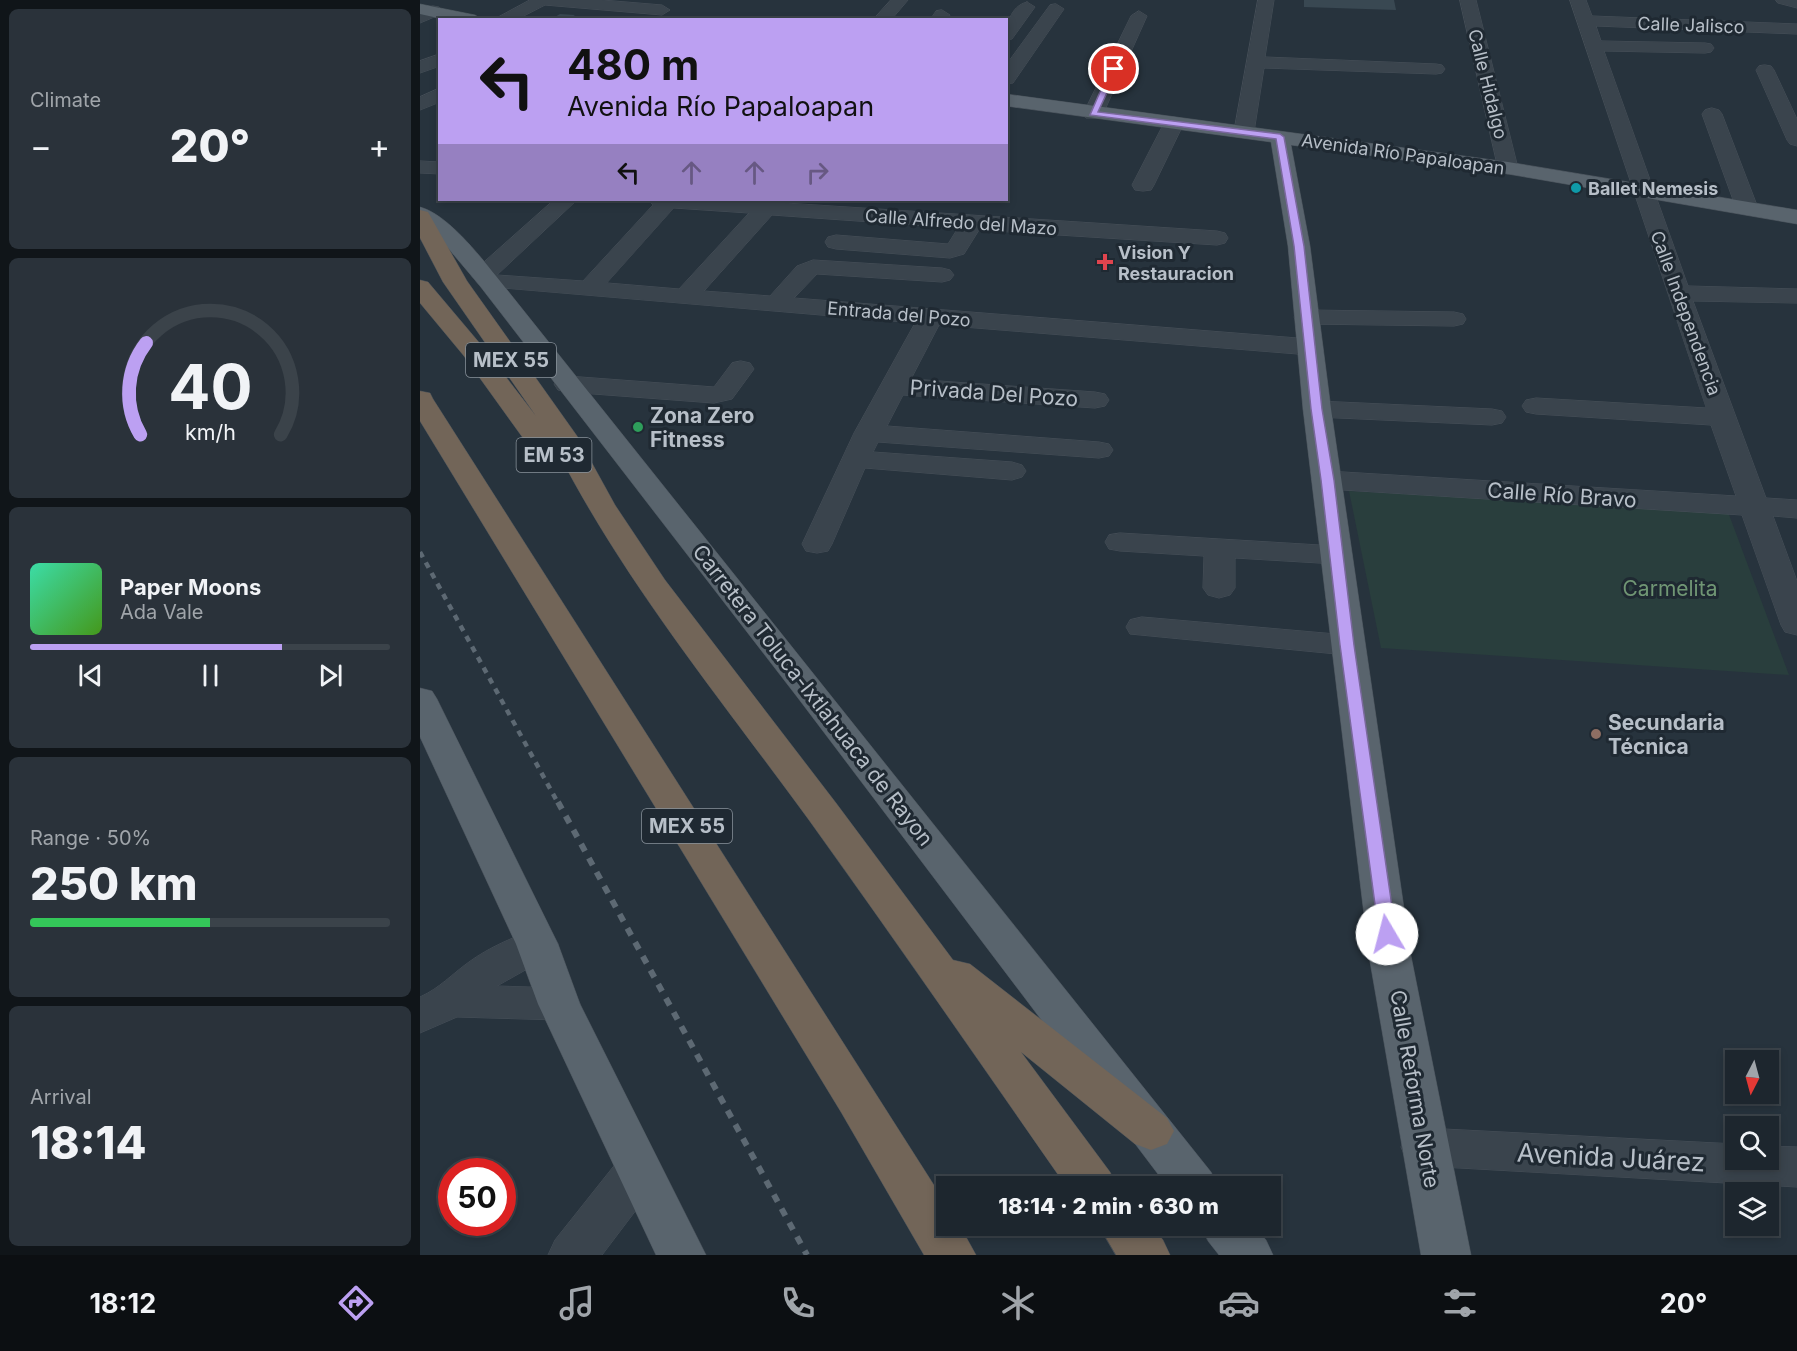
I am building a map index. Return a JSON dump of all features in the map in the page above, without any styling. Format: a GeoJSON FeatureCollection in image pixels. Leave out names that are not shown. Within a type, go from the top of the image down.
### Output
{"type":"FeatureCollection","features":[{"type":"Feature","properties":{"kind":"highway","name":"Carretera Toluca-Ixtlahuaca de Rayon"},"geometry":{"type":"LineString","coordinates":[[420,216],[455,282],[563,436],[600,505],[652,585],[823,812],[1086,1176]]}},
{"type":"Feature","properties":{"kind":"highway","name":"EM 53"},"geometry":{"type":"LineString","coordinates":[[420,287],[473,351],[533,432],[600,505]]}},
{"type":"Feature","properties":{"kind":"highway","name":"MEX 55"},"geometry":{"type":"LineString","coordinates":[[420,399],[845,1079],[951,1255]]}},
{"type":"Feature","properties":{"kind":"highway"},"geometry":{"type":"LineString","coordinates":[[923,950],[1151,1131]]}},
{"type":"Feature","properties":{"kind":"highway"},"geometry":{"type":"LineString","coordinates":[[1131,1236],[1145,1255]]}},
{"type":"Feature","properties":{"kind":"main road"},"geometry":{"type":"LineString","coordinates":[[424,13],[460,18]]}},
{"type":"Feature","properties":{"kind":"main road","name":"Avenida Río Papaloapan"},"geometry":{"type":"LineString","coordinates":[[1008,100],[1093,114],[1508,168],[1797,217]]}},
{"type":"Feature","properties":{"kind":"main road","name":"Calle Reforma Norte"},"geometry":{"type":"LineString","coordinates":[[1280,137],[1299,246],[1347,645],[1390,956],[1446,1255]]}},
{"type":"Feature","properties":{"kind":"main road","name":"Carretera Toluca-Ixtlahuaca de Rayon"},"geometry":{"type":"LineString","coordinates":[[420,216],[456,243],[486,278],[567,384],[810,690],[1186,1176]]}},
{"type":"Feature","properties":{"kind":"main road"},"geometry":{"type":"LineString","coordinates":[[420,699],[537,944],[559,1004],[638,1171],[681,1255]]}},
{"type":"Feature","properties":{"kind":"main road"},"geometry":{"type":"LineString","coordinates":[[1233,1236],[1248,1255]]}},
{"type":"Feature","properties":{"kind":"street"},"geometry":{"type":"LineString","coordinates":[[505,18],[543,0],[662,10]]}},
{"type":"Feature","properties":{"kind":"street"},"geometry":{"type":"LineString","coordinates":[[883,18],[900,0]]}},
{"type":"Feature","properties":{"kind":"street"},"geometry":{"type":"LineString","coordinates":[[1244,132],[1266,0]]}},
{"type":"Feature","properties":{"kind":"street","name":"Calle Hidalgo"},"geometry":{"type":"LineString","coordinates":[[1468,0],[1508,168]]}},
{"type":"Feature","properties":{"kind":"street"},"geometry":{"type":"LineString","coordinates":[[1578,0],[1601,1]]}},
{"type":"Feature","properties":{"kind":"street","name":"Calle Independencia"},"geometry":{"type":"LineString","coordinates":[[1578,0],[1681,302],[1797,625]]}},
{"type":"Feature","properties":{"kind":"street"},"geometry":{"type":"LineString","coordinates":[[1784,0],[1797,3]]}},
{"type":"Feature","properties":{"kind":"street"},"geometry":{"type":"LineString","coordinates":[[1666,6],[1673,24]]}},
{"type":"Feature","properties":{"kind":"street"},"geometry":{"type":"LineString","coordinates":[[1008,32],[1027,7]]}},
{"type":"Feature","properties":{"kind":"street"},"geometry":{"type":"LineString","coordinates":[[1008,76],[1056,9]]}},
{"type":"Feature","properties":{"kind":"street"},"geometry":{"type":"LineString","coordinates":[[1093,114],[1139,16]]}},
{"type":"Feature","properties":{"kind":"street","name":"Calle Jalisco"},"geometry":{"type":"LineString","coordinates":[[1586,21],[1797,29]]}},
{"type":"Feature","properties":{"kind":"street"},"geometry":{"type":"LineString","coordinates":[[1595,46],[1705,48]]}},
{"type":"Feature","properties":{"kind":"street"},"geometry":{"type":"LineString","coordinates":[[420,70],[438,60]]}},
{"type":"Feature","properties":{"kind":"street"},"geometry":{"type":"LineString","coordinates":[[1255,62],[1436,69]]}},
{"type":"Feature","properties":{"kind":"street"},"geometry":{"type":"LineString","coordinates":[[420,70],[438,74]]}},
{"type":"Feature","properties":{"kind":"street"},"geometry":{"type":"LineString","coordinates":[[1766,70],[1790,107],[1797,140]]}},
{"type":"Feature","properties":{"kind":"street"},"geometry":{"type":"LineString","coordinates":[[423,115],[438,96]]}},
{"type":"Feature","properties":{"kind":"street"},"geometry":{"type":"LineString","coordinates":[[1712,114],[1747,208]]}},
{"type":"Feature","properties":{"kind":"street"},"geometry":{"type":"LineString","coordinates":[[1143,185],[1174,123]]}},
{"type":"Feature","properties":{"kind":"street"},"geometry":{"type":"LineString","coordinates":[[420,167],[438,168]]}},
{"type":"Feature","properties":{"kind":"street"},"geometry":{"type":"LineString","coordinates":[[486,278],[565,201]]}},
{"type":"Feature","properties":{"kind":"street"},"geometry":{"type":"LineString","coordinates":[[591,287],[668,201]]}},
{"type":"Feature","properties":{"kind":"street","name":"Calle Alfredo del Mazo"},"geometry":{"type":"LineString","coordinates":[[681,201],[766,208],[876,208],[972,223],[1217,238]]}},
{"type":"Feature","properties":{"kind":"street"},"geometry":{"type":"LineString","coordinates":[[687,295],[766,208]]}},
{"type":"Feature","properties":{"kind":"street"},"geometry":{"type":"LineString","coordinates":[[836,242],[950,251],[956,249],[972,223]]}},
{"type":"Feature","properties":{"kind":"street"},"geometry":{"type":"LineString","coordinates":[[778,302],[805,271],[813,267],[942,275]]}},
{"type":"Feature","properties":{"kind":"street","name":"Entrada del Pozo"},"geometry":{"type":"LineString","coordinates":[[486,278],[931,317],[1308,332],[1454,319]]}},
{"type":"Feature","properties":{"kind":"street"},"geometry":{"type":"LineString","coordinates":[[1681,302],[1797,296]]}},
{"type":"Feature","properties":{"kind":"street"},"geometry":{"type":"LineString","coordinates":[[1681,302],[1797,318]]}},
{"type":"Feature","properties":{"kind":"street","name":"Privada Del Pozo"},"geometry":{"type":"LineString","coordinates":[[817,544],[868,433],[931,317]]}},
{"type":"Feature","properties":{"kind":"street"},"geometry":{"type":"LineString","coordinates":[[567,384],[714,395],[723,393],[741,369]]}},
{"type":"Feature","properties":{"kind":"street","name":"Privada Del Pozo"},"geometry":{"type":"LineString","coordinates":[[894,386],[1095,400]]}},
{"type":"Feature","properties":{"kind":"street"},"geometry":{"type":"LineString","coordinates":[[1536,406],[1723,417]]}},
{"type":"Feature","properties":{"kind":"street"},"geometry":{"type":"LineString","coordinates":[[1317,409],[1492,417]]}},
{"type":"Feature","properties":{"kind":"street"},"geometry":{"type":"LineString","coordinates":[[868,433],[1099,450]]}},
{"type":"Feature","properties":{"kind":"street"},"geometry":{"type":"LineString","coordinates":[[855,459],[1012,471]]}},
{"type":"Feature","properties":{"kind":"street","name":"Calle Río Bravo"},"geometry":{"type":"LineString","coordinates":[[1328,480],[1797,509]]}},
{"type":"Feature","properties":{"kind":"street"},"geometry":{"type":"LineString","coordinates":[[1120,542],[1336,555]]}},
{"type":"Feature","properties":{"kind":"street"},"geometry":{"type":"LineString","coordinates":[[1219,588],[1220,549]]}},
{"type":"Feature","properties":{"kind":"street"},"geometry":{"type":"LineString","coordinates":[[1142,627],[1347,645]]}},
{"type":"Feature","properties":{"kind":"street"},"geometry":{"type":"LineString","coordinates":[[436,1008],[485,972],[537,944]]}},
{"type":"Feature","properties":{"kind":"street"},"geometry":{"type":"LineString","coordinates":[[436,1008],[559,1004]]}},
{"type":"Feature","properties":{"kind":"street","name":"Avenida Juárez"},"geometry":{"type":"LineString","coordinates":[[1424,1147],[1797,1167]]}},
{"type":"Feature","properties":{"kind":"street"},"geometry":{"type":"LineString","coordinates":[[573,1255],[638,1171]]}},
{"type":"Feature","properties":{"kind":"green space","name":"Carmelita"},"geometry":{"type":"Polygon","coordinates":[[[1349,491],[1728,512],[1789,675],[1381,648],[1349,491]]]}},
{"type":"Feature","properties":{"kind":"building"},"geometry":{"type":"Polygon","coordinates":[[[1304,0],[1394,0],[1396,10],[1304,7],[1304,0]]]}},
{"type":"Feature","properties":{"kind":"building"},"geometry":{"type":"Polygon","coordinates":[[[560,14],[575,15],[571,18],[553,18],[560,14]]]}},
{"type":"Feature","properties":{"kind":"railway"},"geometry":{"type":"LineString","coordinates":[[420,552],[558,803]]}},
{"type":"Feature","properties":{"kind":"railway"},"geometry":{"type":"LineString","coordinates":[[558,802],[807,1255]]}},
{"type":"Feature","properties":{"kind":"place","name":"Ballet Nemesis"},"geometry":{"type":"Point","coordinates":[1576,188]}},
{"type":"Feature","properties":{"kind":"place","name":"Vision Y Restauracion"},"geometry":{"type":"Point","coordinates":[1105,262]}},
{"type":"Feature","properties":{"kind":"place","name":"Zona Zero Fitness"},"geometry":{"type":"Point","coordinates":[638,427]}},
{"type":"Feature","properties":{"kind":"place","name":"Secundaria Técnica"},"geometry":{"type":"Point","coordinates":[1596,734]}},
{"type":"Feature","properties":{"kind":"route"},"geometry":{"type":"LineString","coordinates":[[1114,69],[1093,114],[1280,137],[1299,246],[1347,645],[1387,934]]}}]}
